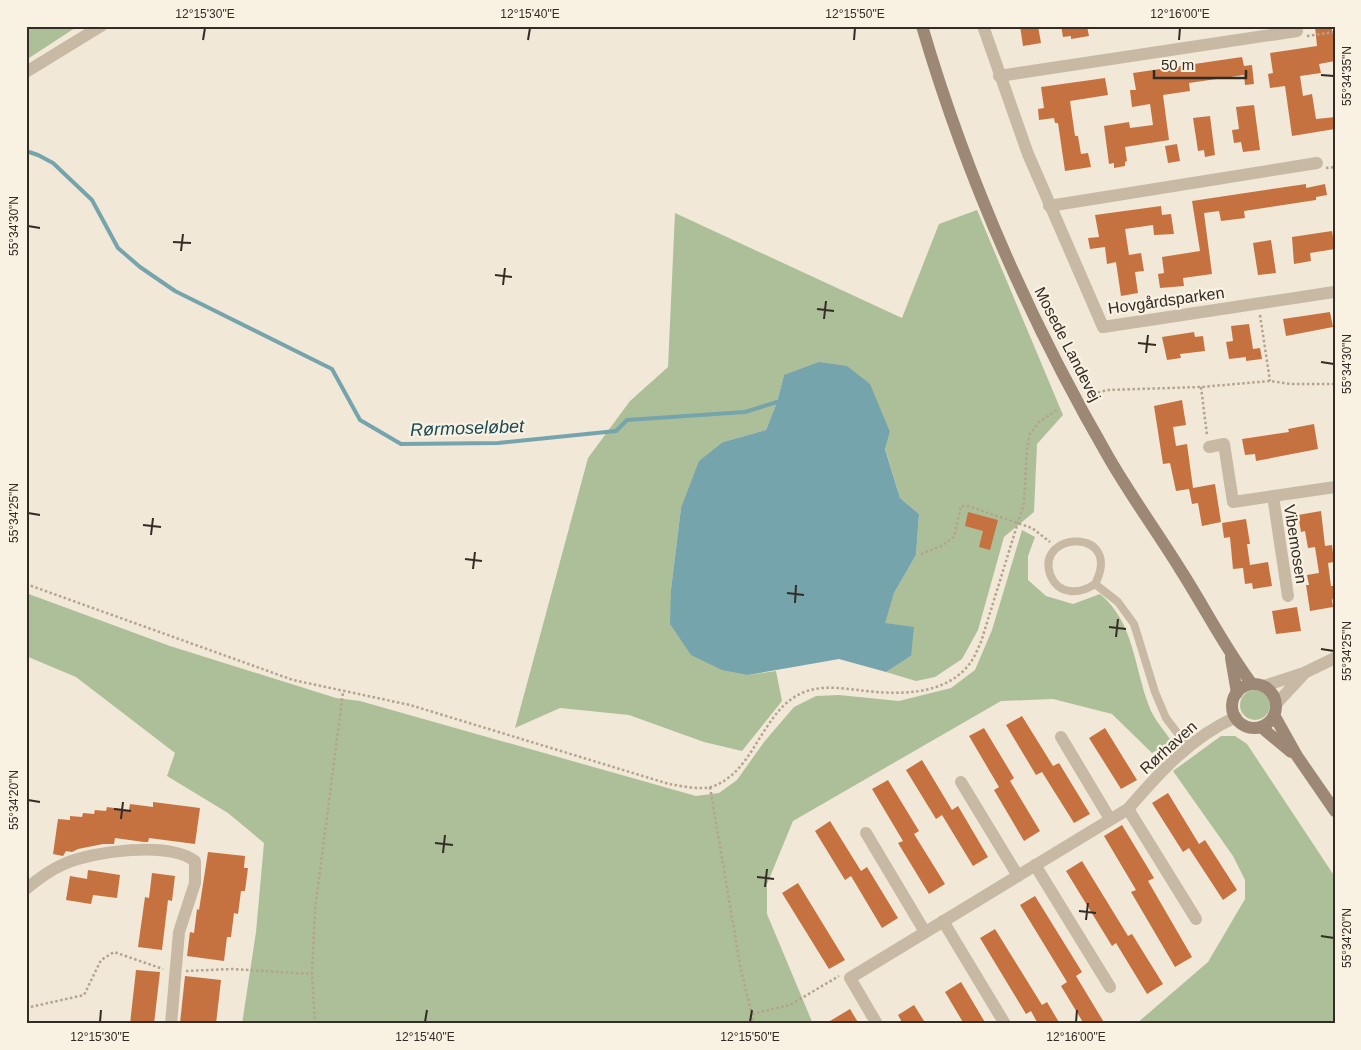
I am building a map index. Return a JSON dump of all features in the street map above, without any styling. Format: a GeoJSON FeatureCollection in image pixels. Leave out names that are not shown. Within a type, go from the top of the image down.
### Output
{"type":"FeatureCollection","features":[{"type":"Feature","properties":{"kind":"main road","name":"Mosede Landevej"},"geometry":{"type":"LineString","coordinates":[[922,26],[959,138],[989,214],[1030,306],[1066,379],[1110,459],[1190,585],[1230,656],[1258,685]]}},
{"type":"Feature","properties":{"kind":"main road","name":"Mosede Landevej"},"geometry":{"type":"LineString","coordinates":[[1230,656],[1237,693]]}},
{"type":"Feature","properties":{"kind":"main road"},"geometry":{"type":"LineString","coordinates":[[1297,756],[1261,727],[1246,726],[1236,717],[1232,705],[1237,693],[1241,689],[1258,685],[1272,694],[1275,709],[1297,756],[1335,811]]}},
{"type":"Feature","properties":{"kind":"main road"},"geometry":{"type":"LineString","coordinates":[[1261,727],[1271,720],[1275,709]]}},
{"type":"Feature","properties":{"kind":"street"},"geometry":{"type":"LineString","coordinates":[[26,72],[101,26]]}},
{"type":"Feature","properties":{"kind":"street","name":"Hovgårdsparken"},"geometry":{"type":"LineString","coordinates":[[983,26],[999,76],[1049,206],[1103,326],[1334,292]]}},
{"type":"Feature","properties":{"kind":"street"},"geometry":{"type":"LineString","coordinates":[[999,76],[1297,31]]}},
{"type":"Feature","properties":{"kind":"street"},"geometry":{"type":"LineString","coordinates":[[1049,206],[1317,162]]}},
{"type":"Feature","properties":{"kind":"street","name":"Vibemosen"},"geometry":{"type":"LineString","coordinates":[[1209,447],[1224,444],[1233,502],[1335,487]]}},
{"type":"Feature","properties":{"kind":"street","name":"Vibemosen"},"geometry":{"type":"LineString","coordinates":[[1273,496],[1288,596]]}},
{"type":"Feature","properties":{"kind":"street"},"geometry":{"type":"LineString","coordinates":[[1258,685],[1304,673],[1335,658]]}},
{"type":"Feature","properties":{"kind":"street"},"geometry":{"type":"LineString","coordinates":[[1275,709],[1304,673]]}},
{"type":"Feature","properties":{"kind":"street","name":"Rørhaven"},"geometry":{"type":"LineString","coordinates":[[850,978],[1128,809],[1161,771],[1188,747],[1212,729],[1236,717]]}},
{"type":"Feature","properties":{"kind":"street"},"geometry":{"type":"LineString","coordinates":[[1061,737],[1110,819]]}},
{"type":"Feature","properties":{"kind":"street"},"geometry":{"type":"LineString","coordinates":[[961,782],[1018,876]]}},
{"type":"Feature","properties":{"kind":"street"},"geometry":{"type":"LineString","coordinates":[[1128,809],[1196,919]]}},
{"type":"Feature","properties":{"kind":"street"},"geometry":{"type":"LineString","coordinates":[[866,833],[925,932]]}},
{"type":"Feature","properties":{"kind":"street"},"geometry":{"type":"LineString","coordinates":[[26,889],[42,876],[66,863],[124,851],[162,851],[189,856],[195,861],[195,883],[179,932],[170,1024]]}},
{"type":"Feature","properties":{"kind":"street"},"geometry":{"type":"LineString","coordinates":[[1035,865],[1110,986]]}},
{"type":"Feature","properties":{"kind":"street"},"geometry":{"type":"LineString","coordinates":[[943,921],[1005,1024]]}},
{"type":"Feature","properties":{"kind":"street"},"geometry":{"type":"LineString","coordinates":[[850,978],[877,1024]]}},
{"type":"Feature","properties":{"kind":"lane"},"geometry":{"type":"LineString","coordinates":[[1081,540],[1093,546],[1101,558],[1102,572],[1095,584],[1084,591],[1070,592],[1058,586],[1050,574],[1050,561],[1056,548],[1067,541],[1081,540]]}},
{"type":"Feature","properties":{"kind":"lane"},"geometry":{"type":"LineString","coordinates":[[1095,584],[1118,602],[1134,624],[1155,692],[1166,718],[1188,747]]}},
{"type":"Feature","properties":{"kind":"path"},"geometry":{"type":"LineString","coordinates":[[1297,31],[1302,37],[1335,32]]}},
{"type":"Feature","properties":{"kind":"path"},"geometry":{"type":"LineString","coordinates":[[1259,303],[1270,381]]}},
{"type":"Feature","properties":{"kind":"path"},"geometry":{"type":"LineString","coordinates":[[1093,394],[1108,390],[1200,387],[1270,381],[1291,384],[1335,384]]}},
{"type":"Feature","properties":{"kind":"path"},"geometry":{"type":"LineString","coordinates":[[1200,387],[1209,447]]}},
{"type":"Feature","properties":{"kind":"path"},"geometry":{"type":"LineString","coordinates":[[26,584],[293,680],[410,706],[669,784],[710,787],[726,778],[740,766],[783,706],[801,694],[818,688],[887,694],[912,693],[935,687],[956,676],[970,663],[981,642],[1024,503],[1026,447],[1030,434],[1038,423],[1058,409]]}},
{"type":"Feature","properties":{"kind":"path"},"geometry":{"type":"LineString","coordinates":[[921,554],[941,546],[954,537],[961,506],[968,506],[1018,523],[1043,535],[1056,548]]}},
{"type":"Feature","properties":{"kind":"path"},"geometry":{"type":"LineString","coordinates":[[315,1024],[312,974],[315,910],[343,692]]}},
{"type":"Feature","properties":{"kind":"path"},"geometry":{"type":"LineString","coordinates":[[710,787],[740,964],[754,1024]]}},
{"type":"Feature","properties":{"kind":"path"},"geometry":{"type":"LineString","coordinates":[[752,1014],[790,1005],[844,972],[850,978]]}},
{"type":"Feature","properties":{"kind":"green space"},"geometry":{"type":"Polygon","coordinates":[[[26,26],[78,26],[26,60],[26,26]]]}},
{"type":"Feature","properties":{"kind":"green space"},"geometry":{"type":"Polygon","coordinates":[[[977,210],[1063,415],[1037,444],[1034,512],[1004,537],[978,630],[962,659],[935,677],[916,681],[886,672],[911,656],[884,623],[894,593],[916,555],[919,514],[900,498],[885,448],[890,432],[784,375],[777,402],[766,430],[723,442],[681,508],[671,589],[671,624],[748,675],[776,671],[782,701],[742,751],[704,742],[629,715],[560,708],[515,728],[588,458],[630,401],[668,367],[675,213],[902,318],[939,224],[977,210]]]}},
{"type":"Feature","properties":{"kind":"green space"},"geometry":{"type":"Polygon","coordinates":[[[1022,530],[1035,537],[1028,556],[1028,580],[1046,596],[1073,604],[1100,594],[1111,605],[1120,618],[1132,646],[1151,710],[1172,742],[1152,753],[1112,714],[1053,699],[1001,701],[793,821],[767,884],[767,914],[813,1024],[242,1024],[256,932],[264,843],[228,813],[167,776],[175,753],[76,677],[26,656],[26,593],[170,646],[336,698],[360,701],[696,796],[719,793],[737,780],[764,742],[794,707],[816,696],[839,695],[899,701],[951,688],[975,670],[992,630],[1022,530]]]}},
{"type":"Feature","properties":{"kind":"green space"},"geometry":{"type":"Polygon","coordinates":[[[1255,690],[1261,691],[1269,699],[1269,711],[1261,719],[1255,720],[1249,719],[1241,711],[1240,705],[1241,699],[1249,691],[1255,690]]]}},
{"type":"Feature","properties":{"kind":"green space"},"geometry":{"type":"Polygon","coordinates":[[[1221,736],[1235,736],[1247,744],[1335,877],[1335,1024],[1136,1024],[1208,962],[1245,899],[1245,880],[1233,856],[1173,771],[1221,736]]]}},
{"type":"Feature","properties":{"kind":"water"},"geometry":{"type":"Polygon","coordinates":[[[819,362],[847,366],[870,384],[890,432],[885,449],[900,498],[919,514],[916,555],[894,593],[885,623],[914,627],[911,656],[886,672],[839,659],[748,675],[722,670],[691,655],[670,624],[671,589],[681,508],[699,461],[723,442],[766,430],[777,402],[784,375],[819,362]]]}},
{"type":"Feature","properties":{"kind":"building"},"geometry":{"type":"Polygon","coordinates":[[[1020,26],[1038,26],[1041,43],[1023,46],[1020,26]]]}},
{"type":"Feature","properties":{"kind":"building"},"geometry":{"type":"Polygon","coordinates":[[[1061,26],[1087,26],[1089,36],[1071,39],[1071,36],[1063,37],[1061,26]]]}},
{"type":"Feature","properties":{"kind":"building"},"geometry":{"type":"Polygon","coordinates":[[[1315,26],[1331,26],[1335,43],[1335,61],[1319,64],[1321,73],[1300,76],[1303,96],[1312,94],[1316,119],[1335,117],[1335,129],[1292,136],[1285,86],[1270,88],[1268,74],[1273,73],[1270,53],[1317,46],[1315,26]]]}},
{"type":"Feature","properties":{"kind":"building"},"geometry":{"type":"Polygon","coordinates":[[[1242,57],[1244,66],[1252,65],[1254,84],[1245,85],[1244,75],[1189,83],[1190,91],[1163,95],[1169,140],[1125,147],[1127,161],[1125,166],[1114,168],[1114,163],[1109,164],[1104,126],[1129,122],[1130,128],[1153,125],[1150,104],[1132,107],[1130,90],[1136,90],[1133,73],[1242,57]]]}},
{"type":"Feature","properties":{"kind":"building"},"geometry":{"type":"Polygon","coordinates":[[[1105,78],[1108,95],[1070,101],[1075,136],[1078,136],[1081,154],[1088,153],[1091,167],[1065,171],[1058,123],[1055,123],[1054,118],[1039,120],[1038,109],[1044,108],[1041,87],[1105,78]]]}},
{"type":"Feature","properties":{"kind":"building"},"geometry":{"type":"Polygon","coordinates":[[[1254,105],[1260,150],[1243,152],[1241,142],[1234,143],[1232,130],[1239,129],[1236,107],[1254,105]]]}},
{"type":"Feature","properties":{"kind":"building"},"geometry":{"type":"Polygon","coordinates":[[[1210,116],[1215,155],[1205,157],[1204,150],[1198,151],[1193,118],[1210,116]]]}},
{"type":"Feature","properties":{"kind":"building"},"geometry":{"type":"Polygon","coordinates":[[[1177,144],[1180,161],[1168,163],[1165,146],[1177,144]]]}},
{"type":"Feature","properties":{"kind":"building"},"geometry":{"type":"Polygon","coordinates":[[[1306,184],[1306,188],[1325,184],[1327,195],[1316,197],[1316,200],[1244,211],[1245,218],[1221,221],[1219,211],[1204,213],[1212,274],[1183,278],[1184,286],[1160,288],[1158,274],[1164,273],[1162,257],[1200,251],[1192,201],[1306,184]]]}},
{"type":"Feature","properties":{"kind":"building"},"geometry":{"type":"Polygon","coordinates":[[[1161,206],[1162,215],[1171,214],[1174,234],[1154,235],[1153,225],[1125,229],[1129,255],[1141,253],[1144,271],[1135,272],[1138,293],[1121,296],[1116,262],[1107,264],[1105,247],[1090,249],[1088,238],[1099,237],[1095,215],[1161,206]]]}},
{"type":"Feature","properties":{"kind":"building"},"geometry":{"type":"Polygon","coordinates":[[[1332,231],[1335,249],[1310,253],[1311,261],[1294,264],[1292,237],[1332,231]]]}},
{"type":"Feature","properties":{"kind":"building"},"geometry":{"type":"Polygon","coordinates":[[[1271,240],[1276,273],[1258,275],[1253,243],[1271,240]]]}},
{"type":"Feature","properties":{"kind":"building"},"geometry":{"type":"Polygon","coordinates":[[[1330,312],[1333,327],[1286,336],[1283,319],[1330,312]]]}},
{"type":"Feature","properties":{"kind":"building"},"geometry":{"type":"Polygon","coordinates":[[[1249,324],[1253,349],[1260,348],[1262,359],[1246,361],[1246,357],[1229,359],[1226,342],[1233,341],[1231,326],[1249,324]]]}},
{"type":"Feature","properties":{"kind":"building"},"geometry":{"type":"Polygon","coordinates":[[[1194,332],[1195,337],[1203,336],[1205,351],[1180,354],[1181,358],[1167,360],[1162,337],[1194,332]]]}},
{"type":"Feature","properties":{"kind":"building"},"geometry":{"type":"Polygon","coordinates":[[[1182,400],[1186,425],[1173,427],[1176,446],[1187,444],[1193,488],[1215,484],[1221,522],[1202,526],[1198,503],[1192,504],[1189,489],[1176,491],[1170,463],[1163,464],[1154,406],[1182,400]]]}},
{"type":"Feature","properties":{"kind":"building"},"geometry":{"type":"Polygon","coordinates":[[[1314,424],[1318,449],[1256,461],[1255,454],[1245,455],[1242,439],[1289,432],[1288,429],[1314,424]]]}},
{"type":"Feature","properties":{"kind":"building"},"geometry":{"type":"Polygon","coordinates":[[[1321,511],[1325,546],[1332,545],[1334,562],[1328,563],[1331,586],[1335,586],[1335,596],[1332,600],[1333,607],[1310,611],[1306,585],[1309,585],[1307,575],[1319,573],[1315,547],[1308,548],[1305,531],[1301,532],[1298,515],[1321,511]]]}},
{"type":"Feature","properties":{"kind":"building"},"geometry":{"type":"Polygon","coordinates":[[[968,512],[998,520],[990,550],[979,547],[983,531],[965,526],[968,512]]]}},
{"type":"Feature","properties":{"kind":"building"},"geometry":{"type":"Polygon","coordinates":[[[1246,519],[1250,544],[1247,544],[1250,565],[1268,562],[1272,586],[1253,589],[1252,583],[1245,584],[1243,568],[1233,569],[1230,537],[1224,538],[1222,523],[1246,519]]]}},
{"type":"Feature","properties":{"kind":"building"},"geometry":{"type":"Polygon","coordinates":[[[1297,607],[1301,631],[1276,634],[1272,611],[1297,607]]]}},
{"type":"Feature","properties":{"kind":"building"},"geometry":{"type":"Polygon","coordinates":[[[1022,716],[1053,766],[1059,763],[1090,814],[1074,823],[1042,772],[1036,775],[1006,725],[1022,716]]]}},
{"type":"Feature","properties":{"kind":"building"},"geometry":{"type":"Polygon","coordinates":[[[984,728],[1014,778],[1010,781],[1040,831],[1024,841],[994,790],[999,787],[969,736],[984,728]]]}},
{"type":"Feature","properties":{"kind":"building"},"geometry":{"type":"Polygon","coordinates":[[[1105,728],[1137,780],[1121,789],[1089,738],[1105,728]]]}},
{"type":"Feature","properties":{"kind":"building"},"geometry":{"type":"Polygon","coordinates":[[[922,760],[952,810],[958,806],[988,857],[973,866],[942,815],[936,819],[906,770],[922,760]]]}},
{"type":"Feature","properties":{"kind":"building"},"geometry":{"type":"Polygon","coordinates":[[[888,780],[919,831],[914,834],[945,884],[929,894],[898,843],[903,841],[872,789],[888,780]]]}},
{"type":"Feature","properties":{"kind":"building"},"geometry":{"type":"Polygon","coordinates":[[[1168,793],[1199,844],[1205,840],[1237,890],[1223,900],[1189,848],[1183,852],[1152,803],[1168,793]]]}},
{"type":"Feature","properties":{"kind":"building"},"geometry":{"type":"Polygon","coordinates":[[[153,802],[200,808],[195,844],[149,838],[148,842],[144,842],[115,838],[114,844],[103,844],[72,852],[66,851],[63,856],[53,854],[58,819],[70,820],[70,816],[82,817],[83,813],[94,814],[95,810],[106,811],[107,807],[129,810],[130,804],[153,807],[153,802]]]}},
{"type":"Feature","properties":{"kind":"building"},"geometry":{"type":"Polygon","coordinates":[[[830,821],[861,871],[867,867],[898,918],[882,928],[851,876],[845,880],[815,831],[830,821]]]}},
{"type":"Feature","properties":{"kind":"building"},"geometry":{"type":"Polygon","coordinates":[[[1122,825],[1154,878],[1148,881],[1192,957],[1175,967],[1131,892],[1136,890],[1104,836],[1122,825]]]}},
{"type":"Feature","properties":{"kind":"building"},"geometry":{"type":"Polygon","coordinates":[[[208,852],[245,856],[244,868],[248,868],[245,891],[241,891],[238,914],[234,913],[231,937],[227,937],[224,961],[187,956],[190,932],[194,933],[197,909],[199,910],[208,852]]]}},
{"type":"Feature","properties":{"kind":"building"},"geometry":{"type":"Polygon","coordinates":[[[1082,861],[1128,936],[1132,934],[1163,984],[1147,994],[1116,943],[1112,946],[1066,871],[1082,861]]]}},
{"type":"Feature","properties":{"kind":"building"},"geometry":{"type":"Polygon","coordinates":[[[88,870],[120,875],[117,898],[93,895],[91,904],[66,900],[70,876],[87,879],[88,870]]]}},
{"type":"Feature","properties":{"kind":"building"},"geometry":{"type":"Polygon","coordinates":[[[152,873],[175,876],[172,901],[168,900],[162,950],[138,947],[145,897],[149,898],[152,873]]]}},
{"type":"Feature","properties":{"kind":"building"},"geometry":{"type":"Polygon","coordinates":[[[798,883],[845,960],[829,969],[782,893],[798,883]]]}},
{"type":"Feature","properties":{"kind":"building"},"geometry":{"type":"Polygon","coordinates":[[[1035,896],[1082,972],[1076,976],[1105,1024],[1084,1024],[1061,986],[1067,982],[1020,905],[1035,896]]]}},
{"type":"Feature","properties":{"kind":"building"},"geometry":{"type":"Polygon","coordinates":[[[995,929],[1042,1005],[1047,1002],[1060,1024],[1038,1024],[1031,1011],[1026,1014],[980,938],[995,929]]]}},
{"type":"Feature","properties":{"kind":"building"},"geometry":{"type":"Polygon","coordinates":[[[136,970],[160,972],[154,1024],[130,1024],[136,970]]]}},
{"type":"Feature","properties":{"kind":"building"},"geometry":{"type":"Polygon","coordinates":[[[185,976],[221,980],[216,1024],[180,1023],[185,976]]]}},
{"type":"Feature","properties":{"kind":"building"},"geometry":{"type":"Polygon","coordinates":[[[961,982],[986,1024],[964,1024],[945,992],[961,982]]]}},
{"type":"Feature","properties":{"kind":"building"},"geometry":{"type":"Polygon","coordinates":[[[914,1005],[926,1024],[903,1024],[898,1015],[914,1005]]]}},
{"type":"Feature","properties":{"kind":"building"},"geometry":{"type":"Polygon","coordinates":[[[850,1009],[859,1024],[825,1024],[850,1009]]]}},
{"type":"Feature","properties":{"kind":"waterway","name":"Rørmoseløbet"},"geometry":{"type":"LineString","coordinates":[[26,151],[53,163],[92,200],[118,248],[140,267],[175,291],[332,369],[360,420],[401,444],[498,443],[616,431],[627,420],[745,412],[777,402]]}}]}
